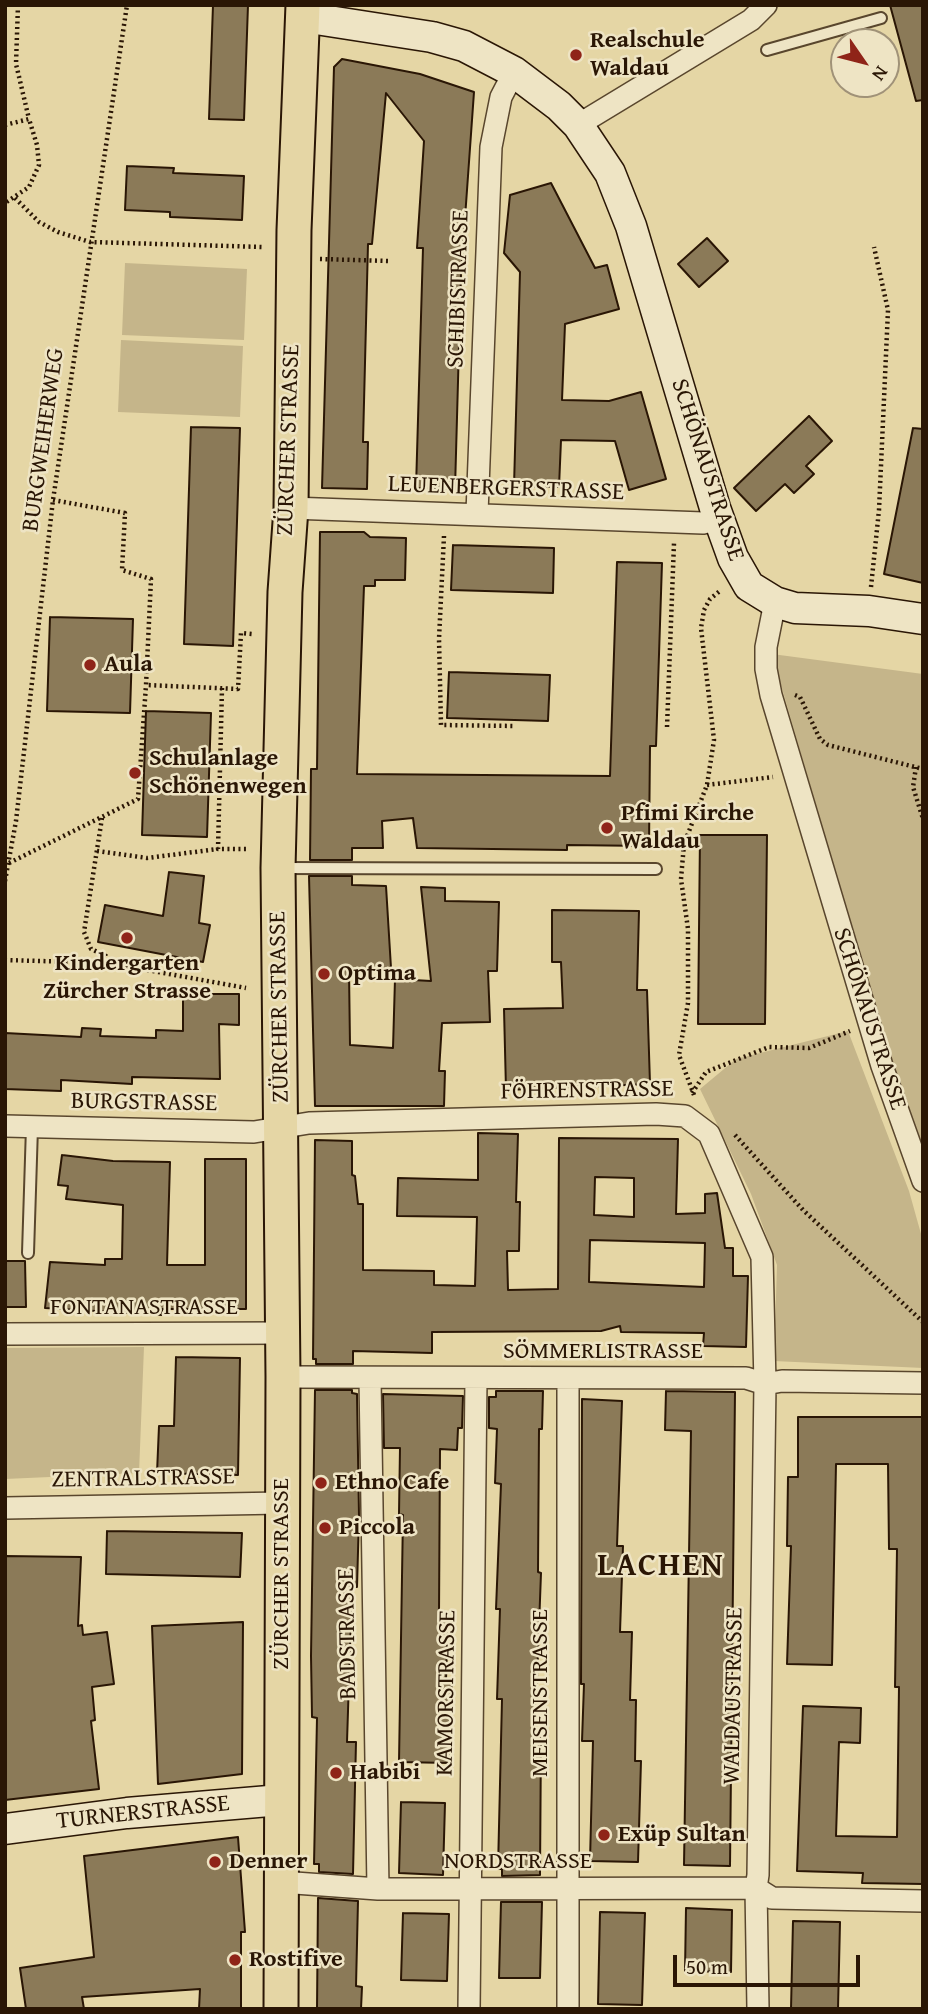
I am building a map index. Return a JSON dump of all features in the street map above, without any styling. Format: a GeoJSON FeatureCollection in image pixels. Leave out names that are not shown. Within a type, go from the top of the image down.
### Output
{"type":"FeatureCollection","features":[{"type":"Feature","properties":{"kind":"main road","name":"ZÜRCHER STRASSE"},"geometry":{"type":"LineString","coordinates":[[281,2009],[283,1377],[278,868],[284,606],[291,508],[294,230],[303,11]]}},
{"type":"Feature","properties":{"kind":"street"},"geometry":{"type":"LineString","coordinates":[[578,125],[751,20],[766,5]]}},
{"type":"Feature","properties":{"kind":"street","name":"SCHÖNAUSTRASSE"},"geometry":{"type":"LineString","coordinates":[[303,11],[464,46],[514,72],[559,106],[578,125],[610,173],[631,226],[733,558],[749,586],[775,602],[766,647],[766,669],[771,695],[882,1066],[923,1181]]}},
{"type":"Feature","properties":{"kind":"street","name":"SCHIBISTRASSE"},"geometry":{"type":"LineString","coordinates":[[477,513],[491,148],[500,97],[514,72]]}},
{"type":"Feature","properties":{"kind":"street","name":"LEUENBERGERSTRASSE"},"geometry":{"type":"LineString","coordinates":[[291,508],[703,523],[719,519]]}},
{"type":"Feature","properties":{"kind":"street"},"geometry":{"type":"LineString","coordinates":[[775,602],[808,610],[869,611],[923,619]]}},
{"type":"Feature","properties":{"kind":"street","name":"FÖHRENSTRASSE"},"geometry":{"type":"LineString","coordinates":[[282,1127],[468,1119],[685,1116],[709,1134],[762,1257],[765,1384]]}},
{"type":"Feature","properties":{"kind":"street","name":"BURGSTRASSE"},"geometry":{"type":"LineString","coordinates":[[5,1126],[254,1132],[282,1127]]}},
{"type":"Feature","properties":{"kind":"street","name":"FONTANASTRASSE"},"geometry":{"type":"LineString","coordinates":[[5,1334],[282,1333]]}},
{"type":"Feature","properties":{"kind":"street","name":"SÖMMERLISTRASSE"},"geometry":{"type":"LineString","coordinates":[[283,1377],[746,1378],[765,1384],[782,1381],[923,1383]]}},
{"type":"Feature","properties":{"kind":"street","name":"BADSTRASSE"},"geometry":{"type":"LineString","coordinates":[[370,1378],[379,1889]]}},
{"type":"Feature","properties":{"kind":"street","name":"KAMORSTRASSE"},"geometry":{"type":"LineString","coordinates":[[469,2009],[476,1378]]}},
{"type":"Feature","properties":{"kind":"street","name":"MEISENSTRASSE"},"geometry":{"type":"LineString","coordinates":[[568,1378],[568,2009]]}},
{"type":"Feature","properties":{"kind":"street","name":"WALDAUSTRASSE"},"geometry":{"type":"LineString","coordinates":[[758,2009],[755,1888],[758,1875],[765,1384]]}},
{"type":"Feature","properties":{"kind":"street","name":"ZENTRALSTRASSE"},"geometry":{"type":"LineString","coordinates":[[5,1508],[281,1503]]}},
{"type":"Feature","properties":{"kind":"street","name":"TURNERSTRASSE"},"geometry":{"type":"LineString","coordinates":[[5,1829],[127,1813],[281,1800]]}},
{"type":"Feature","properties":{"kind":"street","name":"NORDSTRASSE"},"geometry":{"type":"LineString","coordinates":[[281,1882],[379,1889],[755,1888],[772,1898],[923,1901]]}},
{"type":"Feature","properties":{"kind":"lane"},"geometry":{"type":"LineString","coordinates":[[767,50],[881,18]]}},
{"type":"Feature","properties":{"kind":"lane"},"geometry":{"type":"LineString","coordinates":[[278,868],[656,869]]}},
{"type":"Feature","properties":{"kind":"lane"},"geometry":{"type":"LineString","coordinates":[[28,1253],[32,1127]]}},
{"type":"Feature","properties":{"kind":"path"},"geometry":{"type":"LineString","coordinates":[[5,203],[29,187],[39,165],[37,145],[16,64],[18,5]]}},
{"type":"Feature","properties":{"kind":"path","name":"BURGWEIHERWEG"},"geometry":{"type":"LineString","coordinates":[[5,881],[53,500],[127,5]]}},
{"type":"Feature","properties":{"kind":"path"},"geometry":{"type":"LineString","coordinates":[[5,125],[29,119]]}},
{"type":"Feature","properties":{"kind":"path"},"geometry":{"type":"LineString","coordinates":[[15,198],[39,222],[58,232],[90,242],[263,247]]}},
{"type":"Feature","properties":{"kind":"path"},"geometry":{"type":"LineString","coordinates":[[871,588],[879,510],[888,310],[874,247]]}},
{"type":"Feature","properties":{"kind":"path"},"geometry":{"type":"LineString","coordinates":[[318,259],[390,261]]}},
{"type":"Feature","properties":{"kind":"path"},"geometry":{"type":"LineString","coordinates":[[8,864],[138,799],[150,579],[122,570],[125,513],[53,500]]}},
{"type":"Feature","properties":{"kind":"path"},"geometry":{"type":"LineString","coordinates":[[445,512],[439,639],[440,725],[514,726]]}},
{"type":"Feature","properties":{"kind":"path"},"geometry":{"type":"LineString","coordinates":[[667,727],[675,522]]}},
{"type":"Feature","properties":{"kind":"path"},"geometry":{"type":"LineString","coordinates":[[699,1098],[692,1094],[679,1055],[688,1003],[688,929],[681,879],[684,844],[707,785],[714,740],[712,697],[701,628],[704,610],[710,599],[725,587]]}},
{"type":"Feature","properties":{"kind":"path"},"geometry":{"type":"LineString","coordinates":[[146,685],[238,689],[240,633],[252,634]]}},
{"type":"Feature","properties":{"kind":"path"},"geometry":{"type":"LineString","coordinates":[[218,849],[222,688]]}},
{"type":"Feature","properties":{"kind":"path"},"geometry":{"type":"LineString","coordinates":[[787,691],[800,696],[815,731],[828,745],[923,769]]}},
{"type":"Feature","properties":{"kind":"path"},"geometry":{"type":"LineString","coordinates":[[916,767],[913,787],[923,819]]}},
{"type":"Feature","properties":{"kind":"path"},"geometry":{"type":"LineString","coordinates":[[707,785],[779,776]]}},
{"type":"Feature","properties":{"kind":"path"},"geometry":{"type":"LineString","coordinates":[[102,817],[84,932],[91,949],[106,956],[108,963]]}},
{"type":"Feature","properties":{"kind":"path"},"geometry":{"type":"LineString","coordinates":[[97,851],[147,858],[218,849],[246,849]]}},
{"type":"Feature","properties":{"kind":"path"},"geometry":{"type":"LineString","coordinates":[[5,960],[108,963],[246,988]]}},
{"type":"Feature","properties":{"kind":"path"},"geometry":{"type":"LineString","coordinates":[[692,1094],[706,1072],[769,1047],[809,1048],[855,1029]]}},
{"type":"Feature","properties":{"kind":"path"},"geometry":{"type":"LineString","coordinates":[[730,1128],[803,1210],[923,1322]]}},
{"type":"Feature","properties":{"kind":"shaded area"},"geometry":{"type":"Polygon","coordinates":[[[125,263],[247,269],[244,340],[122,335],[125,263]]]}},
{"type":"Feature","properties":{"kind":"shaded area"},"geometry":{"type":"Polygon","coordinates":[[[121,340],[243,346],[240,417],[118,412],[121,340]]]}},
{"type":"Feature","properties":{"kind":"shaded area"},"geometry":{"type":"Polygon","coordinates":[[[772,654],[923,674],[923,1173],[772,654]]]}},
{"type":"Feature","properties":{"kind":"shaded area"},"geometry":{"type":"Polygon","coordinates":[[[848,1031],[909,1191],[923,1241],[923,1368],[774,1361],[777,1265],[751,1194],[700,1089],[736,1059],[848,1031]]]}},
{"type":"Feature","properties":{"kind":"shaded area"},"geometry":{"type":"Polygon","coordinates":[[[144,1347],[139,1473],[5,1479],[5,1348],[144,1347]]]}},
{"type":"Feature","properties":{"kind":"building"},"geometry":{"type":"Polygon","coordinates":[[[213,5],[248,5],[244,120],[209,119],[213,5]]]}},
{"type":"Feature","properties":{"kind":"building"},"geometry":{"type":"Polygon","coordinates":[[[890,5],[923,5],[923,100],[916,101],[900,42],[900,28],[896,28],[890,5]]]}},
{"type":"Feature","properties":{"kind":"building"},"geometry":{"type":"Polygon","coordinates":[[[342,59],[420,74],[474,92],[461,274],[455,489],[416,488],[423,248],[417,248],[424,141],[386,93],[372,244],[368,244],[363,442],[368,442],[367,489],[322,488],[334,67],[342,59]]]}},
{"type":"Feature","properties":{"kind":"building"},"geometry":{"type":"Polygon","coordinates":[[[127,166],[174,168],[173,173],[244,176],[242,220],[170,217],[170,212],[125,210],[127,166]]]}},
{"type":"Feature","properties":{"kind":"building"},"geometry":{"type":"Polygon","coordinates":[[[551,183],[595,268],[607,265],[619,309],[565,324],[562,400],[609,401],[641,392],[666,479],[629,490],[615,441],[561,440],[559,487],[514,486],[520,272],[504,253],[510,195],[551,183]]]}},
{"type":"Feature","properties":{"kind":"building"},"geometry":{"type":"Polygon","coordinates":[[[707,238],[728,261],[699,287],[678,264],[707,238]]]}},
{"type":"Feature","properties":{"kind":"building"},"geometry":{"type":"Polygon","coordinates":[[[809,416],[832,441],[806,466],[814,474],[794,493],[785,484],[756,511],[734,488],[809,416]]]}},
{"type":"Feature","properties":{"kind":"building"},"geometry":{"type":"Polygon","coordinates":[[[191,427],[240,428],[233,646],[184,644],[191,427]]]}},
{"type":"Feature","properties":{"kind":"building"},"geometry":{"type":"Polygon","coordinates":[[[913,428],[923,429],[923,583],[884,574],[913,428]]]}},
{"type":"Feature","properties":{"kind":"building"},"geometry":{"type":"Polygon","coordinates":[[[320,532],[364,532],[370,537],[406,538],[405,580],[375,580],[375,586],[364,586],[357,774],[610,776],[617,562],[662,563],[656,746],[650,746],[649,846],[567,845],[567,850],[417,848],[413,818],[382,821],[383,848],[352,848],[352,860],[310,860],[311,769],[317,769],[320,532]]]}},
{"type":"Feature","properties":{"kind":"building"},"geometry":{"type":"Polygon","coordinates":[[[453,545],[554,548],[553,593],[451,590],[453,545]]]}},
{"type":"Feature","properties":{"kind":"building","name":"Aula"},"geometry":{"type":"Polygon","coordinates":[[[50,617],[133,619],[130,713],[47,711],[50,617]]]}},
{"type":"Feature","properties":{"kind":"building"},"geometry":{"type":"Polygon","coordinates":[[[449,672],[550,675],[548,721],[447,718],[449,672]]]}},
{"type":"Feature","properties":{"kind":"building"},"geometry":{"type":"Polygon","coordinates":[[[146,711],[211,713],[207,837],[142,835],[146,711]]]}},
{"type":"Feature","properties":{"kind":"building"},"geometry":{"type":"Polygon","coordinates":[[[700,835],[767,835],[765,1024],[698,1024],[700,835]]]}},
{"type":"Feature","properties":{"kind":"building"},"geometry":{"type":"Polygon","coordinates":[[[169,872],[204,876],[199,923],[210,925],[203,962],[98,942],[105,905],[163,916],[169,872]]]}},
{"type":"Feature","properties":{"kind":"building"},"geometry":{"type":"Polygon","coordinates":[[[309,876],[352,876],[352,885],[386,886],[391,968],[349,971],[350,1045],[393,1048],[395,979],[431,981],[421,887],[445,888],[445,901],[499,902],[497,971],[488,971],[490,1022],[442,1023],[439,1071],[445,1071],[444,1106],[315,1106],[309,876]]]}},
{"type":"Feature","properties":{"kind":"building"},"geometry":{"type":"Polygon","coordinates":[[[552,910],[639,911],[637,990],[647,990],[650,1084],[506,1090],[504,1009],[563,1008],[561,962],[552,962],[552,910]]]}},
{"type":"Feature","properties":{"kind":"building"},"geometry":{"type":"Polygon","coordinates":[[[183,994],[239,994],[239,1025],[219,1024],[220,1079],[132,1077],[132,1084],[61,1080],[61,1091],[5,1089],[5,1033],[81,1037],[82,1028],[101,1029],[100,1036],[156,1038],[156,1030],[183,1031],[183,994]]]}},
{"type":"Feature","properties":{"kind":"building"},"geometry":{"type":"Polygon","coordinates":[[[478,1133],[518,1134],[516,1202],[520,1202],[519,1251],[507,1251],[508,1290],[558,1289],[559,1138],[678,1139],[676,1214],[705,1213],[705,1194],[717,1193],[725,1248],[733,1248],[733,1276],[748,1276],[746,1347],[703,1346],[704,1333],[621,1332],[620,1326],[601,1331],[432,1332],[432,1353],[353,1351],[353,1364],[316,1364],[316,1359],[313,1359],[315,1140],[352,1141],[352,1175],[355,1176],[358,1204],[363,1204],[363,1270],[434,1271],[434,1285],[475,1286],[477,1217],[397,1216],[398,1178],[478,1180],[478,1133]],[[595,1177],[594,1215],[634,1217],[634,1178],[595,1177]],[[590,1240],[589,1282],[704,1287],[705,1243],[590,1240]]]}},
{"type":"Feature","properties":{"kind":"building"},"geometry":{"type":"Polygon","coordinates":[[[62,1155],[113,1161],[170,1162],[167,1265],[205,1265],[205,1159],[246,1159],[246,1309],[162,1309],[162,1315],[45,1308],[50,1262],[105,1265],[105,1259],[122,1259],[123,1205],[66,1199],[68,1186],[58,1185],[62,1155]]]}},
{"type":"Feature","properties":{"kind":"building"},"geometry":{"type":"Polygon","coordinates":[[[5,1261],[25,1261],[26,1307],[5,1307],[5,1261]]]}},
{"type":"Feature","properties":{"kind":"building"},"geometry":{"type":"Polygon","coordinates":[[[176,1357],[240,1358],[238,1475],[157,1473],[159,1426],[174,1426],[176,1357]]]}},
{"type":"Feature","properties":{"kind":"building"},"geometry":{"type":"Polygon","coordinates":[[[315,1390],[352,1390],[352,1393],[357,1394],[357,1587],[352,1587],[347,1742],[356,1742],[353,1874],[319,1872],[319,1864],[314,1864],[317,1718],[312,1717],[311,1656],[315,1390]]]}},
{"type":"Feature","properties":{"kind":"building"},"geometry":{"type":"Polygon","coordinates":[[[496,1391],[543,1391],[542,1429],[539,1429],[538,1572],[541,1573],[535,1733],[541,1733],[540,1875],[502,1876],[502,1869],[498,1869],[502,1699],[497,1699],[500,1609],[496,1609],[501,1484],[495,1483],[497,1429],[489,1428],[489,1397],[496,1397],[496,1391]]]}},
{"type":"Feature","properties":{"kind":"building"},"geometry":{"type":"Polygon","coordinates":[[[666,1391],[735,1392],[730,1866],[684,1865],[691,1431],[665,1430],[666,1391]]]}},
{"type":"Feature","properties":{"kind":"building"},"geometry":{"type":"Polygon","coordinates":[[[383,1394],[463,1396],[462,1428],[458,1428],[457,1450],[440,1449],[439,1614],[448,1614],[446,1680],[452,1680],[450,1763],[399,1762],[403,1515],[399,1514],[400,1448],[384,1448],[383,1394]]]}},
{"type":"Feature","properties":{"kind":"building"},"geometry":{"type":"Polygon","coordinates":[[[582,1399],[622,1401],[617,1546],[623,1546],[620,1632],[632,1632],[630,1700],[636,1700],[635,1761],[641,1761],[638,1862],[590,1861],[593,1741],[582,1741],[584,1684],[581,1684],[582,1399]]]}},
{"type":"Feature","properties":{"kind":"building"},"geometry":{"type":"Polygon","coordinates":[[[798,1417],[923,1417],[923,1884],[862,1883],[863,1873],[797,1871],[803,1706],[861,1708],[860,1743],[839,1742],[836,1836],[897,1837],[899,1687],[895,1687],[897,1549],[889,1549],[888,1464],[836,1464],[832,1665],[787,1664],[791,1546],[787,1546],[788,1477],[798,1477],[798,1417]]]}},
{"type":"Feature","properties":{"kind":"building"},"geometry":{"type":"Polygon","coordinates":[[[107,1531],[242,1533],[240,1577],[106,1574],[107,1531]]]}},
{"type":"Feature","properties":{"kind":"building"},"geometry":{"type":"Polygon","coordinates":[[[5,1556],[81,1557],[78,1626],[82,1625],[83,1635],[107,1632],[114,1684],[92,1687],[95,1720],[91,1721],[99,1789],[5,1800],[5,1556]]]}},
{"type":"Feature","properties":{"kind":"building"},"geometry":{"type":"Polygon","coordinates":[[[243,1622],[242,1774],[158,1784],[152,1626],[243,1622]]]}},
{"type":"Feature","properties":{"kind":"building"},"geometry":{"type":"Polygon","coordinates":[[[401,1802],[445,1803],[443,1875],[399,1873],[401,1802]]]}},
{"type":"Feature","properties":{"kind":"building"},"geometry":{"type":"Polygon","coordinates":[[[238,1837],[245,1932],[241,1932],[241,2009],[199,2009],[200,1989],[82,1997],[84,2009],[26,2009],[20,1968],[94,1957],[84,1856],[238,1837]]]}},
{"type":"Feature","properties":{"kind":"building"},"geometry":{"type":"Polygon","coordinates":[[[318,1898],[358,1901],[356,1986],[362,1987],[361,2009],[317,2009],[318,1898]]]}},
{"type":"Feature","properties":{"kind":"building"},"geometry":{"type":"Polygon","coordinates":[[[501,1902],[542,1902],[540,1978],[499,1978],[501,1902]]]}},
{"type":"Feature","properties":{"kind":"building"},"geometry":{"type":"Polygon","coordinates":[[[686,1908],[732,1910],[731,1972],[685,1971],[686,1908]]]}},
{"type":"Feature","properties":{"kind":"building"},"geometry":{"type":"Polygon","coordinates":[[[600,1912],[645,1913],[642,2005],[598,2004],[600,1912]]]}},
{"type":"Feature","properties":{"kind":"building"},"geometry":{"type":"Polygon","coordinates":[[[403,1913],[449,1914],[447,1981],[401,1980],[403,1913]]]}},
{"type":"Feature","properties":{"kind":"building"},"geometry":{"type":"Polygon","coordinates":[[[793,1921],[840,1922],[838,2009],[791,2009],[793,1921]]]}},
{"type":"Feature","properties":{"kind":"place","name":"Realschule Waldau"},"geometry":{"type":"Point","coordinates":[576,55]}},
{"type":"Feature","properties":{"kind":"place","name":"Aula"},"geometry":{"type":"Point","coordinates":[90,665]}},
{"type":"Feature","properties":{"kind":"place","name":"Schulanlage Schönenwegen"},"geometry":{"type":"Point","coordinates":[135,773]}},
{"type":"Feature","properties":{"kind":"place","name":"Pfimi Kirche Waldau"},"geometry":{"type":"Point","coordinates":[607,828]}},
{"type":"Feature","properties":{"kind":"place","name":"Kindergarten Zürcher Strasse"},"geometry":{"type":"Point","coordinates":[127,938]}},
{"type":"Feature","properties":{"kind":"place","name":"Optima"},"geometry":{"type":"Point","coordinates":[324,974]}},
{"type":"Feature","properties":{"kind":"place","name":"Ethno Cafe"},"geometry":{"type":"Point","coordinates":[321,1483]}},
{"type":"Feature","properties":{"kind":"place","name":"Piccola"},"geometry":{"type":"Point","coordinates":[325,1528]}},
{"type":"Feature","properties":{"kind":"place","name":"Habibi"},"geometry":{"type":"Point","coordinates":[336,1773]}},
{"type":"Feature","properties":{"kind":"place","name":"Exüp Sultan"},"geometry":{"type":"Point","coordinates":[604,1835]}},
{"type":"Feature","properties":{"kind":"place","name":"Denner"},"geometry":{"type":"Point","coordinates":[215,1862]}},
{"type":"Feature","properties":{"kind":"place","name":"Rostifive"},"geometry":{"type":"Point","coordinates":[235,1960]}},
{"type":"Feature","properties":{"kind":"district","name":"LACHEN"},"geometry":{"type":"Point","coordinates":[661,1567]}}]}
